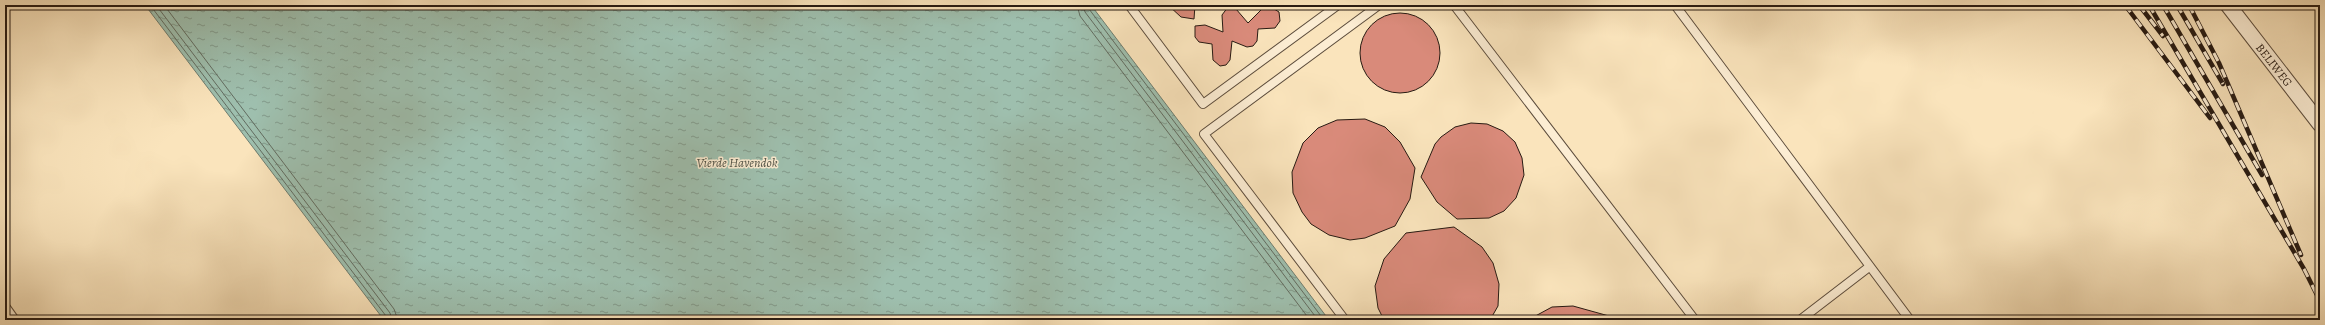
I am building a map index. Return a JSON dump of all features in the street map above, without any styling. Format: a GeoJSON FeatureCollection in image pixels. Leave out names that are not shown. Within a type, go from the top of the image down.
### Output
{"type":"FeatureCollection","features":[{"type":"Feature","properties":{"kind":"street","name":"BELIWEG"},"geometry":{"type":"LineString","coordinates":[[2228,5],[2320,124]]}},
{"type":"Feature","properties":{"kind":"lane"},"geometry":{"type":"LineString","coordinates":[[1129,5],[1203,104],[1338,5]]}},
{"type":"Feature","properties":{"kind":"lane"},"geometry":{"type":"LineString","coordinates":[[1345,320],[1204,134],[1379,5]]}},
{"type":"Feature","properties":{"kind":"lane"},"geometry":{"type":"LineString","coordinates":[[1454,5],[1695,320]]}},
{"type":"Feature","properties":{"kind":"lane"},"geometry":{"type":"LineString","coordinates":[[1675,5],[1910,320]]}},
{"type":"Feature","properties":{"kind":"lane"},"geometry":{"type":"LineString","coordinates":[[1800,320],[1869,267]]}},
{"type":"Feature","properties":{"kind":"lane"},"geometry":{"type":"LineString","coordinates":[[5,306],[16,320]]}},
{"type":"Feature","properties":{"kind":"water","name":"Vierde Havendok"},"geometry":{"type":"Polygon","coordinates":[[[145,5],[1091,5],[1329,320],[384,320],[145,5]]]}},
{"type":"Feature","properties":{"kind":"building"},"geometry":{"type":"Polygon","coordinates":[[[1168,5],[1195,5],[1194,19],[1181,17],[1168,5]]]}},
{"type":"Feature","properties":{"kind":"building"},"geometry":{"type":"Polygon","coordinates":[[[1228,7],[1236,9],[1248,23],[1262,9],[1271,7],[1279,12],[1280,21],[1275,28],[1258,29],[1257,41],[1253,46],[1247,47],[1232,41],[1230,60],[1226,65],[1220,66],[1213,60],[1212,44],[1199,42],[1195,37],[1195,26],[1205,25],[1223,32],[1222,15],[1228,7]]]}},
{"type":"Feature","properties":{"kind":"building"},"geometry":{"type":"Polygon","coordinates":[[[1400,13],[1415,16],[1428,25],[1437,38],[1440,53],[1437,68],[1428,81],[1415,90],[1400,93],[1385,90],[1372,81],[1363,68],[1360,53],[1363,38],[1372,25],[1385,16],[1400,13]]]}},
{"type":"Feature","properties":{"kind":"building"},"geometry":{"type":"Polygon","coordinates":[[[1365,119],[1385,127],[1400,142],[1415,168],[1410,199],[1395,226],[1365,238],[1350,240],[1329,235],[1311,224],[1302,212],[1293,193],[1292,172],[1303,143],[1318,128],[1337,120],[1365,119]]]}},
{"type":"Feature","properties":{"kind":"building"},"geometry":{"type":"Polygon","coordinates":[[[1471,123],[1487,124],[1503,131],[1515,142],[1522,158],[1524,175],[1516,198],[1504,211],[1489,218],[1457,219],[1437,202],[1421,177],[1435,144],[1441,137],[1455,127],[1471,123]]]}},
{"type":"Feature","properties":{"kind":"building"},"geometry":{"type":"Polygon","coordinates":[[[1454,227],[1482,247],[1493,263],[1499,284],[1498,306],[1490,320],[1384,320],[1378,308],[1375,286],[1384,259],[1406,233],[1454,227]]]}},
{"type":"Feature","properties":{"kind":"building"},"geometry":{"type":"Polygon","coordinates":[[[1573,306],[1609,316],[1608,320],[1528,320],[1552,307],[1573,306]]]}},
{"type":"Feature","properties":{"kind":"railway"},"geometry":{"type":"LineString","coordinates":[[2125,5],[2210,118]]}},
{"type":"Feature","properties":{"kind":"railway"},"geometry":{"type":"LineString","coordinates":[[2139,5],[2163,36]]}},
{"type":"Feature","properties":{"kind":"railway"},"geometry":{"type":"LineString","coordinates":[[2149,5],[2304,269],[2320,301]]}},
{"type":"Feature","properties":{"kind":"railway"},"geometry":{"type":"LineString","coordinates":[[2163,5],[2262,175]]}},
{"type":"Feature","properties":{"kind":"railway"},"geometry":{"type":"LineString","coordinates":[[2177,5],[2223,84]]}},
{"type":"Feature","properties":{"kind":"railway"},"geometry":{"type":"LineString","coordinates":[[2189,5],[2219,63],[2301,255]]}}]}
